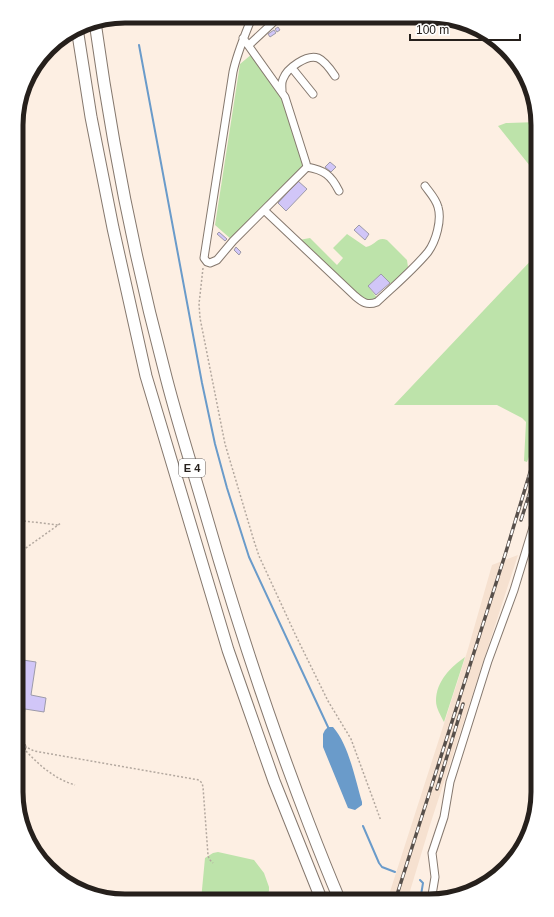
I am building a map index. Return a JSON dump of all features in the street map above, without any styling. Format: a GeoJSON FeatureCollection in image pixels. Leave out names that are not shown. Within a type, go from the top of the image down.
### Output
{"type":"FeatureCollection","features":[{"type":"Feature","properties":{"kind":"highway","name":"E 4"},"geometry":{"type":"LineString","coordinates":[[96,27],[102,75],[119,168],[166,376],[224,577],[267,709],[289,773],[337,894]]}},
{"type":"Feature","properties":{"kind":"highway","name":"E 4"},"geometry":{"type":"LineString","coordinates":[[78,35],[91,117],[113,228],[146,376],[228,650],[274,781],[319,894]]}},
{"type":"Feature","properties":{"kind":"street"},"geometry":{"type":"LineString","coordinates":[[249,23],[243,38],[233,72],[204,258],[207,262],[210,263],[217,260],[233,241],[307,167]]}},
{"type":"Feature","properties":{"kind":"street"},"geometry":{"type":"LineString","coordinates":[[249,45],[270,23]]}},
{"type":"Feature","properties":{"kind":"street"},"geometry":{"type":"LineString","coordinates":[[243,38],[285,97],[307,167]]}},
{"type":"Feature","properties":{"kind":"street"},"geometry":{"type":"LineString","coordinates":[[282,92],[283,78],[303,59],[314,57],[324,62],[336,76]]}},
{"type":"Feature","properties":{"kind":"street"},"geometry":{"type":"LineString","coordinates":[[292,68],[313,94]]}},
{"type":"Feature","properties":{"kind":"street"},"geometry":{"type":"LineString","coordinates":[[307,167],[323,172],[333,181],[339,191]]}},
{"type":"Feature","properties":{"kind":"street"},"geometry":{"type":"LineString","coordinates":[[264,210],[355,296],[365,303],[370,304],[377,302],[415,265],[428,252],[434,241],[439,217],[439,209],[434,198],[425,186]]}},
{"type":"Feature","properties":{"kind":"street"},"geometry":{"type":"LineString","coordinates":[[432,894],[435,877],[432,853],[444,817],[450,782],[488,661],[514,590],[531,534]]}},
{"type":"Feature","properties":{"kind":"path"},"geometry":{"type":"LineString","coordinates":[[204,258],[199,304],[200,318],[225,444],[254,541],[259,556],[328,700],[351,739],[381,821]]}},
{"type":"Feature","properties":{"kind":"path"},"geometry":{"type":"LineString","coordinates":[[23,521],[58,525]]}},
{"type":"Feature","properties":{"kind":"path"},"geometry":{"type":"LineString","coordinates":[[23,550],[61,523]]}},
{"type":"Feature","properties":{"kind":"path"},"geometry":{"type":"LineString","coordinates":[[23,747],[34,751],[199,780],[204,787],[208,855],[209,860],[213,863]]}},
{"type":"Feature","properties":{"kind":"path"},"geometry":{"type":"LineString","coordinates":[[23,750],[52,775],[75,785]]}},
{"type":"Feature","properties":{"kind":"shaded area"},"geometry":{"type":"Polygon","coordinates":[[[518,555],[430,825],[409,894],[389,894],[468,649],[492,565],[518,555]]]}},
{"type":"Feature","properties":{"kind":"green space"},"geometry":{"type":"Polygon","coordinates":[[[252,54],[283,98],[304,166],[232,240],[215,225],[240,64],[252,54]]]}},
{"type":"Feature","properties":{"kind":"green space"},"geometry":{"type":"Polygon","coordinates":[[[531,122],[531,167],[498,126],[506,123],[531,122]]]}},
{"type":"Feature","properties":{"kind":"green space"},"geometry":{"type":"Polygon","coordinates":[[[347,234],[366,247],[381,239],[387,240],[407,260],[408,267],[394,283],[390,283],[381,274],[368,286],[378,299],[376,300],[364,300],[299,240],[310,238],[337,265],[343,258],[333,248],[347,234]]]}},
{"type":"Feature","properties":{"kind":"green space"},"geometry":{"type":"Polygon","coordinates":[[[531,260],[531,451],[527,462],[524,461],[526,422],[522,418],[497,405],[394,405],[531,260]]]}},
{"type":"Feature","properties":{"kind":"green space"},"geometry":{"type":"Polygon","coordinates":[[[465,657],[444,722],[436,704],[439,687],[445,675],[465,657]]]}},
{"type":"Feature","properties":{"kind":"green space"},"geometry":{"type":"Polygon","coordinates":[[[218,852],[254,860],[264,873],[269,887],[267,894],[202,894],[205,858],[218,852]]]}},
{"type":"Feature","properties":{"kind":"water"},"geometry":{"type":"Polygon","coordinates":[[[328,727],[333,727],[339,734],[351,763],[362,802],[362,805],[355,810],[348,808],[323,747],[323,734],[328,727]]]}},
{"type":"Feature","properties":{"kind":"building"},"geometry":{"type":"Polygon","coordinates":[[[278,27],[280,30],[277,32],[275,29],[278,27]]]}},
{"type":"Feature","properties":{"kind":"building"},"geometry":{"type":"Polygon","coordinates":[[[274,30],[276,33],[270,37],[268,34],[274,30]]]}},
{"type":"Feature","properties":{"kind":"building"},"geometry":{"type":"Polygon","coordinates":[[[330,162],[336,167],[331,172],[325,167],[330,162]]]}},
{"type":"Feature","properties":{"kind":"building"},"geometry":{"type":"Polygon","coordinates":[[[298,181],[307,189],[286,211],[278,203],[298,181]]]}},
{"type":"Feature","properties":{"kind":"building"},"geometry":{"type":"Polygon","coordinates":[[[359,225],[369,234],[365,240],[354,230],[359,225]]]}},
{"type":"Feature","properties":{"kind":"building"},"geometry":{"type":"Polygon","coordinates":[[[219,232],[227,239],[225,241],[217,234],[219,232]]]}},
{"type":"Feature","properties":{"kind":"building"},"geometry":{"type":"Polygon","coordinates":[[[236,247],[241,252],[239,255],[234,250],[236,247]]]}},
{"type":"Feature","properties":{"kind":"building"},"geometry":{"type":"Polygon","coordinates":[[[381,274],[390,283],[376,295],[368,286],[381,274]]]}},
{"type":"Feature","properties":{"kind":"building"},"geometry":{"type":"Polygon","coordinates":[[[23,660],[36,662],[31,695],[46,698],[44,712],[25,709],[23,724],[23,660]]]}},
{"type":"Feature","properties":{"kind":"waterway"},"geometry":{"type":"LineString","coordinates":[[139,45],[202,383],[215,444],[227,488],[249,557],[328,727]]}},
{"type":"Feature","properties":{"kind":"waterway"},"geometry":{"type":"LineString","coordinates":[[363,826],[379,863],[382,867],[395,872]]}},
{"type":"Feature","properties":{"kind":"waterway"},"geometry":{"type":"LineString","coordinates":[[420,880],[423,883],[421,894]]}},
{"type":"Feature","properties":{"kind":"railway"},"geometry":{"type":"LineString","coordinates":[[397,894],[531,469]]}},
{"type":"Feature","properties":{"kind":"railway"},"geometry":{"type":"LineString","coordinates":[[521,520],[531,489]]}},
{"type":"Feature","properties":{"kind":"railway"},"geometry":{"type":"LineString","coordinates":[[437,789],[463,704]]}}]}
